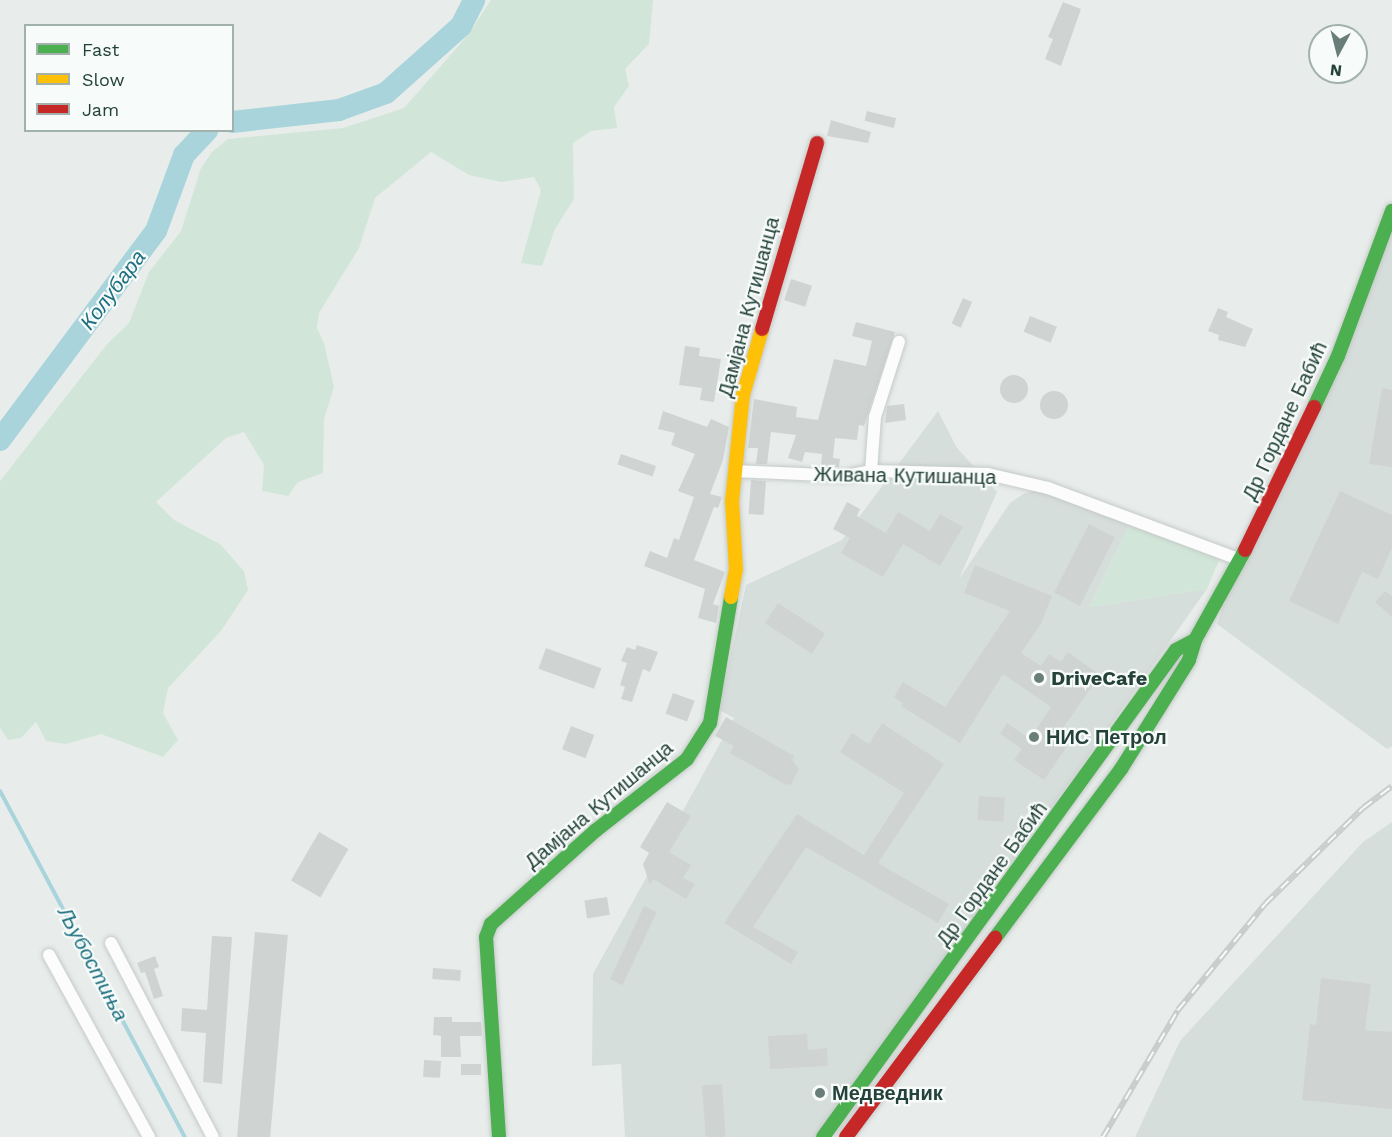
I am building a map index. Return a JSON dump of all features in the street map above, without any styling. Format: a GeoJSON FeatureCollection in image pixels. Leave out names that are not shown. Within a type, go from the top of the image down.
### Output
{"type":"FeatureCollection","features":[{"type":"Feature","properties":{"kind":"main road","name":"Дамјана Кутишанца"},"geometry":{"type":"LineString","coordinates":[[499,1137],[486,937],[500,914],[595,831],[687,759],[705,735],[718,689],[736,570],[732,512],[734,471],[743,395],[754,346],[816,143]]}},
{"type":"Feature","properties":{"kind":"main road","name":"Др Гордане Бабић"},"geometry":{"type":"LineString","coordinates":[[846,1137],[1121,769],[1189,660],[1196,640],[1241,560],[1338,356],[1392,211]]}},
{"type":"Feature","properties":{"kind":"main road","name":"Др Гордане Бабић"},"geometry":{"type":"LineString","coordinates":[[823,1137],[1176,650],[1196,640]]}},
{"type":"Feature","properties":{"kind":"street"},"geometry":{"type":"LineString","coordinates":[[871,471],[877,406],[899,342]]}},
{"type":"Feature","properties":{"kind":"street","name":"Живана Кутишанца"},"geometry":{"type":"LineString","coordinates":[[734,471],[846,476],[871,471],[988,474],[1048,488],[1241,560]]}},
{"type":"Feature","properties":{"kind":"street"},"geometry":{"type":"LineString","coordinates":[[111,943],[213,1137]]}},
{"type":"Feature","properties":{"kind":"street"},"geometry":{"type":"LineString","coordinates":[[49,955],[149,1137]]}},
{"type":"Feature","properties":{"kind":"shaded area"},"geometry":{"type":"Polygon","coordinates":[[[1392,211],[1392,746],[1387,749],[1217,624],[1234,574],[1392,211]]]}},
{"type":"Feature","properties":{"kind":"shaded area"},"geometry":{"type":"Polygon","coordinates":[[[938,411],[957,448],[997,492],[959,579],[1010,503],[1023,494],[1041,489],[1130,524],[1089,607],[1207,589],[817,1137],[625,1137],[621,1064],[592,1066],[593,974],[734,718],[719,710],[746,585],[842,540],[938,411]]]}},
{"type":"Feature","properties":{"kind":"shaded area"},"geometry":{"type":"Polygon","coordinates":[[[1392,822],[1392,1137],[1135,1137],[1180,1041],[1363,842],[1392,822]]]}},
{"type":"Feature","properties":{"kind":"green space"},"geometry":{"type":"Polygon","coordinates":[[[491,0],[653,0],[649,44],[625,69],[629,86],[614,107],[617,128],[591,131],[573,143],[574,199],[555,229],[542,266],[521,263],[541,190],[534,177],[501,182],[469,175],[431,152],[375,198],[359,248],[319,313],[317,328],[324,343],[334,387],[324,419],[323,473],[298,482],[288,496],[262,491],[264,465],[244,432],[226,438],[156,502],[174,520],[220,544],[244,571],[248,590],[221,631],[168,688],[163,713],[178,740],[163,757],[101,734],[66,744],[46,741],[36,722],[21,738],[8,740],[0,728],[0,481],[108,343],[129,323],[149,272],[181,231],[201,168],[212,152],[228,139],[343,128],[404,108],[468,35],[491,0]]]}},
{"type":"Feature","properties":{"kind":"green space"},"geometry":{"type":"Polygon","coordinates":[[[1130,524],[1220,558],[1207,589],[1089,607],[1130,524]]]}},
{"type":"Feature","properties":{"kind":"building"},"geometry":{"type":"Polygon","coordinates":[[[1063,2],[1081,9],[1061,66],[1045,59],[1053,39],[1048,37],[1063,2]]]}},
{"type":"Feature","properties":{"kind":"building"},"geometry":{"type":"Polygon","coordinates":[[[867,111],[896,118],[894,128],[865,121],[867,111]]]}},
{"type":"Feature","properties":{"kind":"building"},"geometry":{"type":"Polygon","coordinates":[[[831,120],[871,132],[868,143],[827,136],[831,120]]]}},
{"type":"Feature","properties":{"kind":"building"},"geometry":{"type":"Polygon","coordinates":[[[791,279],[812,286],[805,307],[784,300],[791,279]]]}},
{"type":"Feature","properties":{"kind":"building"},"geometry":{"type":"Polygon","coordinates":[[[963,298],[972,302],[961,328],[952,324],[963,298]]]}},
{"type":"Feature","properties":{"kind":"building"},"geometry":{"type":"Polygon","coordinates":[[[1218,308],[1228,312],[1226,317],[1253,329],[1245,347],[1218,340],[1219,335],[1208,331],[1218,308]]]}},
{"type":"Feature","properties":{"kind":"building"},"geometry":{"type":"Polygon","coordinates":[[[1030,316],[1057,327],[1051,343],[1024,332],[1030,316]]]}},
{"type":"Feature","properties":{"kind":"building"},"geometry":{"type":"Polygon","coordinates":[[[856,322],[895,332],[864,426],[859,425],[857,440],[835,438],[833,458],[840,459],[839,467],[821,467],[822,454],[805,452],[802,462],[788,458],[796,435],[771,432],[767,464],[756,464],[758,448],[748,448],[754,399],[797,407],[796,417],[818,420],[834,359],[866,366],[872,341],[852,336],[856,322]]]}},
{"type":"Feature","properties":{"kind":"building"},"geometry":{"type":"Polygon","coordinates":[[[685,346],[700,348],[699,356],[721,359],[714,402],[700,400],[702,388],[679,385],[685,346]]]}},
{"type":"Feature","properties":{"kind":"building"},"geometry":{"type":"Polygon","coordinates":[[[1014,375],[1024,379],[1028,389],[1024,399],[1014,403],[1004,399],[1000,389],[1004,379],[1014,375]]]}},
{"type":"Feature","properties":{"kind":"building"},"geometry":{"type":"Polygon","coordinates":[[[1382,388],[1392,390],[1392,467],[1369,464],[1382,388]]]}},
{"type":"Feature","properties":{"kind":"building"},"geometry":{"type":"Polygon","coordinates":[[[1054,391],[1064,395],[1068,405],[1064,415],[1054,419],[1044,415],[1040,405],[1044,395],[1054,391]]]}},
{"type":"Feature","properties":{"kind":"building"},"geometry":{"type":"Polygon","coordinates":[[[904,404],[906,420],[885,423],[887,406],[904,404]]]}},
{"type":"Feature","properties":{"kind":"building"},"geometry":{"type":"Polygon","coordinates":[[[663,411],[707,427],[711,419],[729,427],[723,460],[710,494],[722,497],[718,508],[714,507],[694,560],[725,572],[713,604],[719,606],[716,623],[698,618],[705,589],[644,566],[650,551],[667,558],[674,538],[679,540],[694,497],[678,491],[695,454],[671,445],[675,433],[658,429],[663,411]]]}},
{"type":"Feature","properties":{"kind":"building"},"geometry":{"type":"Polygon","coordinates":[[[621,454],[656,466],[652,476],[617,464],[621,454]]]}},
{"type":"Feature","properties":{"kind":"building"},"geometry":{"type":"Polygon","coordinates":[[[751,480],[766,481],[764,515],[749,514],[751,480]]]}},
{"type":"Feature","properties":{"kind":"building"},"geometry":{"type":"Polygon","coordinates":[[[1340,491],[1392,515],[1392,548],[1378,579],[1362,572],[1338,624],[1289,601],[1340,491]]]}},
{"type":"Feature","properties":{"kind":"building"},"geometry":{"type":"Polygon","coordinates":[[[847,502],[860,509],[857,516],[886,533],[898,512],[930,531],[940,514],[963,527],[940,566],[903,544],[883,577],[841,553],[850,538],[833,529],[847,502]]]}},
{"type":"Feature","properties":{"kind":"building"},"geometry":{"type":"Polygon","coordinates":[[[1089,524],[1115,537],[1080,606],[1054,593],[1089,524]]]}},
{"type":"Feature","properties":{"kind":"building"},"geometry":{"type":"Polygon","coordinates":[[[975,565],[1052,596],[1041,624],[1021,653],[1041,666],[1049,654],[1061,662],[1068,652],[1100,675],[1061,731],[1072,739],[1044,780],[1014,760],[1022,749],[1000,734],[1007,723],[1030,739],[1051,707],[1003,674],[960,743],[901,706],[903,703],[894,697],[903,682],[945,707],[1010,611],[964,593],[975,565]]]}},
{"type":"Feature","properties":{"kind":"building"},"geometry":{"type":"Polygon","coordinates":[[[1385,591],[1392,596],[1392,617],[1375,602],[1385,591]]]}},
{"type":"Feature","properties":{"kind":"building"},"geometry":{"type":"Polygon","coordinates":[[[778,603],[825,633],[812,654],[765,623],[778,603]]]}},
{"type":"Feature","properties":{"kind":"building"},"geometry":{"type":"Polygon","coordinates":[[[637,645],[658,652],[650,672],[643,669],[632,702],[621,699],[625,687],[620,685],[627,663],[621,661],[627,647],[635,650],[637,645]]]}},
{"type":"Feature","properties":{"kind":"building"},"geometry":{"type":"Polygon","coordinates":[[[546,648],[601,668],[594,689],[538,669],[546,648]]]}},
{"type":"Feature","properties":{"kind":"building"},"geometry":{"type":"Polygon","coordinates":[[[673,693],[695,701],[687,722],[665,714],[673,693]]]}},
{"type":"Feature","properties":{"kind":"building"},"geometry":{"type":"Polygon","coordinates":[[[726,717],[794,756],[792,760],[799,769],[791,784],[786,785],[730,753],[734,746],[715,736],[726,717]]]}},
{"type":"Feature","properties":{"kind":"building"},"geometry":{"type":"Polygon","coordinates":[[[882,723],[944,764],[878,863],[949,904],[938,923],[806,847],[753,927],[798,952],[791,964],[724,923],[797,814],[864,855],[904,793],[840,752],[852,733],[869,744],[882,723]]]}},
{"type":"Feature","properties":{"kind":"building"},"geometry":{"type":"Polygon","coordinates":[[[571,726],[594,735],[585,758],[562,749],[571,726]]]}},
{"type":"Feature","properties":{"kind":"building"},"geometry":{"type":"Polygon","coordinates":[[[979,796],[1005,798],[1003,822],[977,820],[979,796]]]}},
{"type":"Feature","properties":{"kind":"building"},"geometry":{"type":"Polygon","coordinates":[[[667,802],[691,816],[669,852],[691,865],[683,878],[695,884],[686,899],[653,879],[650,885],[643,864],[649,853],[640,847],[667,802]]]}},
{"type":"Feature","properties":{"kind":"building"},"geometry":{"type":"Polygon","coordinates":[[[319,832],[348,849],[320,897],[291,880],[319,832]]]}},
{"type":"Feature","properties":{"kind":"building"},"geometry":{"type":"Polygon","coordinates":[[[607,897],[610,915],[587,918],[584,901],[607,897]]]}},
{"type":"Feature","properties":{"kind":"building"},"geometry":{"type":"Polygon","coordinates":[[[644,906],[657,912],[622,985],[610,979],[644,906]]]}},
{"type":"Feature","properties":{"kind":"building"},"geometry":{"type":"Polygon","coordinates":[[[255,932],[288,935],[270,1137],[237,1137],[255,932]]]}},
{"type":"Feature","properties":{"kind":"building"},"geometry":{"type":"Polygon","coordinates":[[[212,936],[232,937],[222,1084],[203,1082],[206,1033],[181,1031],[182,1008],[207,1010],[212,936]]]}},
{"type":"Feature","properties":{"kind":"building"},"geometry":{"type":"Polygon","coordinates":[[[155,956],[159,967],[154,969],[163,996],[154,999],[145,972],[141,973],[137,963],[155,956]]]}},
{"type":"Feature","properties":{"kind":"building"},"geometry":{"type":"Polygon","coordinates":[[[433,968],[461,970],[460,981],[432,979],[433,968]]]}},
{"type":"Feature","properties":{"kind":"building"},"geometry":{"type":"Polygon","coordinates":[[[1321,978],[1371,984],[1365,1030],[1392,1032],[1392,1109],[1302,1100],[1310,1024],[1316,1025],[1321,978]]]}},
{"type":"Feature","properties":{"kind":"building"},"geometry":{"type":"Polygon","coordinates":[[[434,1017],[452,1017],[452,1022],[481,1022],[482,1036],[460,1036],[461,1057],[441,1057],[441,1036],[433,1035],[434,1017]]]}},
{"type":"Feature","properties":{"kind":"building"},"geometry":{"type":"Polygon","coordinates":[[[807,1034],[808,1050],[827,1048],[828,1066],[770,1069],[768,1036],[807,1034]]]}},
{"type":"Feature","properties":{"kind":"building"},"geometry":{"type":"Polygon","coordinates":[[[424,1060],[441,1061],[440,1078],[423,1077],[424,1060]]]}},
{"type":"Feature","properties":{"kind":"building"},"geometry":{"type":"Polygon","coordinates":[[[461,1064],[481,1064],[481,1075],[461,1075],[461,1064]]]}},
{"type":"Feature","properties":{"kind":"building"},"geometry":{"type":"Polygon","coordinates":[[[722,1084],[726,1137],[706,1137],[702,1085],[722,1084]]]}},
{"type":"Feature","properties":{"kind":"waterway","name":"Колубара"},"geometry":{"type":"LineString","coordinates":[[234,122],[339,110],[386,93],[461,26],[474,0]]}},
{"type":"Feature","properties":{"kind":"waterway","name":"Колубара"},"geometry":{"type":"LineString","coordinates":[[0,440],[156,231],[184,155],[205,132]]}},
{"type":"Feature","properties":{"kind":"waterway","name":"Љубостиња"},"geometry":{"type":"LineString","coordinates":[[0,791],[185,1137]]}},
{"type":"Feature","properties":{"kind":"railway"},"geometry":{"type":"LineString","coordinates":[[1103,1137],[1178,1010],[1265,904],[1363,808],[1392,786]]}},
{"type":"Feature","properties":{"kind":"traffic: fast"},"geometry":{"type":"LineString","coordinates":[[1314,407],[1338,356],[1392,211]]}},
{"type":"Feature","properties":{"kind":"traffic: fast"},"geometry":{"type":"LineString","coordinates":[[995,938],[1121,769],[1189,660],[1195,640],[1245,550]]}},
{"type":"Feature","properties":{"kind":"traffic: fast"},"geometry":{"type":"LineString","coordinates":[[499,1137],[486,937],[491,924],[595,831],[687,759],[710,723],[731,597]]}},
{"type":"Feature","properties":{"kind":"traffic: fast"},"geometry":{"type":"LineString","coordinates":[[823,1137],[1176,650],[1195,640]]}},
{"type":"Feature","properties":{"kind":"traffic: slow"},"geometry":{"type":"LineString","coordinates":[[731,597],[736,570],[732,501],[743,395],[762,329]]}},
{"type":"Feature","properties":{"kind":"traffic: jam"},"geometry":{"type":"LineString","coordinates":[[762,329],[817,143]]}},
{"type":"Feature","properties":{"kind":"traffic: jam"},"geometry":{"type":"LineString","coordinates":[[1245,550],[1314,407]]}},
{"type":"Feature","properties":{"kind":"traffic: jam"},"geometry":{"type":"LineString","coordinates":[[846,1137],[995,938]]}},
{"type":"Feature","properties":{"kind":"place","name":"DriveCafe"},"geometry":{"type":"Point","coordinates":[1039,678]}},
{"type":"Feature","properties":{"kind":"place","name":"НИС Петрол"},"geometry":{"type":"Point","coordinates":[1034,737]}},
{"type":"Feature","properties":{"kind":"place","name":"Медведник"},"geometry":{"type":"Point","coordinates":[820,1093]}}]}
